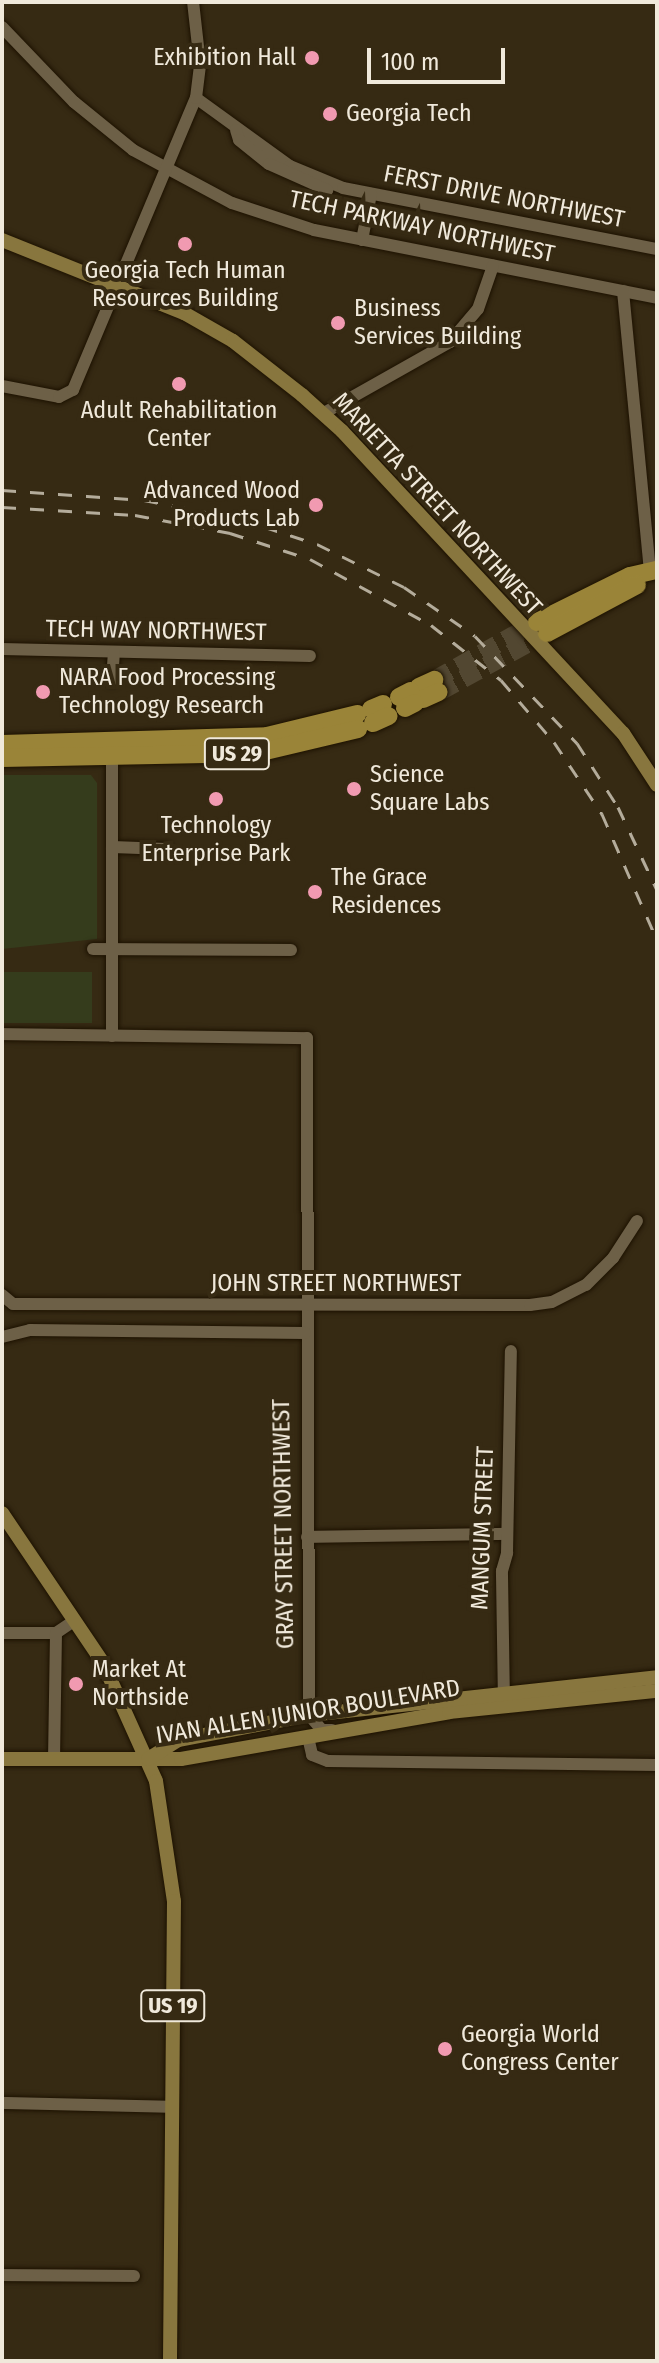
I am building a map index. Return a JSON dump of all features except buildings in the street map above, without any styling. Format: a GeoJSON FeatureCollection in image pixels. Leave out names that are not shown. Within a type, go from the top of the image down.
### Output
{"type":"FeatureCollection","features":[{"type":"Feature","properties":{"kind":"highway"},"geometry":{"type":"LineString","coordinates":[[542,634],[601,589],[654,571]]}},
{"type":"Feature","properties":{"kind":"highway","name":"US 29"},"geometry":{"type":"LineString","coordinates":[[3,748],[257,753],[398,704]]}},
{"type":"Feature","properties":{"kind":"main road","name":"MARIETTA STREET NORTHWEST"},"geometry":{"type":"LineString","coordinates":[[2,240],[116,283],[216,330],[324,413],[542,634],[623,733],[657,785]]}},
{"type":"Feature","properties":{"kind":"main road","name":"US 19"},"geometry":{"type":"LineString","coordinates":[[4,1519],[75,1620],[112,1680],[147,1760],[171,1857],[173,2107],[170,2361]]}},
{"type":"Feature","properties":{"kind":"main road","name":"IVAN ALLEN JUNIOR BOULEVARD"},"geometry":{"type":"LineString","coordinates":[[147,1760],[344,1731],[503,1698],[657,1677]]}},
{"type":"Feature","properties":{"kind":"main road","name":"IVAN ALLEN JUNIOR BOULEVARD"},"geometry":{"type":"LineString","coordinates":[[147,1760],[178,1740],[309,1715],[503,1698],[657,1691]]}},
{"type":"Feature","properties":{"kind":"main road"},"geometry":{"type":"LineString","coordinates":[[2,1759],[147,1760]]}},
{"type":"Feature","properties":{"kind":"street"},"geometry":{"type":"LineString","coordinates":[[2,386],[44,396],[69,394],[196,98],[200,64],[193,2]]}},
{"type":"Feature","properties":{"kind":"street","name":"TECH PARKWAY NORTHWEST"},"geometry":{"type":"LineString","coordinates":[[2,27],[79,107],[165,171],[263,215],[362,240],[657,298]]}},
{"type":"Feature","properties":{"kind":"street","name":"FERST DRIVE NORTHWEST"},"geometry":{"type":"LineString","coordinates":[[196,98],[236,130],[290,166],[343,188],[657,249]]}},
{"type":"Feature","properties":{"kind":"street"},"geometry":{"type":"LineString","coordinates":[[362,240],[371,194]]}},
{"type":"Feature","properties":{"kind":"street"},"geometry":{"type":"LineString","coordinates":[[324,413],[450,342],[478,309],[493,266]]}},
{"type":"Feature","properties":{"kind":"street"},"geometry":{"type":"LineString","coordinates":[[623,291],[654,571]]}},
{"type":"Feature","properties":{"kind":"street","name":"TECH WAY NORTHWEST"},"geometry":{"type":"LineString","coordinates":[[2,649],[310,656]]}},
{"type":"Feature","properties":{"kind":"street"},"geometry":{"type":"LineString","coordinates":[[112,680],[114,652]]}},
{"type":"Feature","properties":{"kind":"street"},"geometry":{"type":"LineString","coordinates":[[2,1034],[112,1036],[112,749]]}},
{"type":"Feature","properties":{"kind":"street"},"geometry":{"type":"LineString","coordinates":[[112,847],[167,849]]}},
{"type":"Feature","properties":{"kind":"street"},"geometry":{"type":"LineString","coordinates":[[93,949],[291,950]]}},
{"type":"Feature","properties":{"kind":"street","name":"GRAY STREET NORTHWEST"},"geometry":{"type":"LineString","coordinates":[[112,1036],[307,1038],[305,1333],[309,1715]]}},
{"type":"Feature","properties":{"kind":"street","name":"JOHN STREET NORTHWEST"},"geometry":{"type":"LineString","coordinates":[[2,1295],[13,1304],[306,1307],[552,1302],[572,1295],[602,1271],[637,1221]]}},
{"type":"Feature","properties":{"kind":"street"},"geometry":{"type":"LineString","coordinates":[[2,1337],[30,1330],[305,1333]]}},
{"type":"Feature","properties":{"kind":"street","name":"MANGUM STREET"},"geometry":{"type":"LineString","coordinates":[[503,1698],[502,1571],[507,1534],[511,1351]]}},
{"type":"Feature","properties":{"kind":"street"},"geometry":{"type":"LineString","coordinates":[[307,1537],[507,1534]]}},
{"type":"Feature","properties":{"kind":"street"},"geometry":{"type":"LineString","coordinates":[[2,1633],[56,1633],[75,1620]]}},
{"type":"Feature","properties":{"kind":"street"},"geometry":{"type":"LineString","coordinates":[[54,1760],[56,1633]]}},
{"type":"Feature","properties":{"kind":"street"},"geometry":{"type":"LineString","coordinates":[[309,1715],[322,1730],[344,1731]]}},
{"type":"Feature","properties":{"kind":"street"},"geometry":{"type":"LineString","coordinates":[[308,1737],[312,1755],[328,1761],[657,1765]]}},
{"type":"Feature","properties":{"kind":"street"},"geometry":{"type":"LineString","coordinates":[[2,2103],[173,2107]]}},
{"type":"Feature","properties":{"kind":"street"},"geometry":{"type":"LineString","coordinates":[[2,2275],[134,2276]]}},
{"type":"Feature","properties":{"kind":"green space"},"geometry":{"type":"Polygon","coordinates":[[[2,775],[91,775],[97,783],[97,939],[2,949],[2,775]]]}},
{"type":"Feature","properties":{"kind":"green space"},"geometry":{"type":"Polygon","coordinates":[[[2,972],[92,972],[92,1023],[2,1023],[2,972]]]}},
{"type":"Feature","properties":{"kind":"tunnel"},"geometry":{"type":"LineString","coordinates":[[434,680],[537,622]]}},
{"type":"Feature","properties":{"kind":"tunnel"},"geometry":{"type":"LineString","coordinates":[[439,692],[547,633]]}},
{"type":"Feature","properties":{"kind":"railway"},"geometry":{"type":"LineString","coordinates":[[2,490],[144,500],[237,518],[317,544],[404,587],[475,636],[577,743],[618,807],[657,890]]}},
{"type":"Feature","properties":{"kind":"railway"},"geometry":{"type":"LineString","coordinates":[[2,507],[135,515],[230,533],[310,559],[431,625],[501,680],[554,742],[602,814],[657,940]]}},
{"type":"Feature","properties":{"kind":"place","name":"Exhibition Hall"},"geometry":{"type":"Point","coordinates":[312,58]}},
{"type":"Feature","properties":{"kind":"place","name":"Georgia Tech"},"geometry":{"type":"Point","coordinates":[330,114]}},
{"type":"Feature","properties":{"kind":"place","name":"Georgia Tech Human Resources Building"},"geometry":{"type":"Point","coordinates":[185,244]}},
{"type":"Feature","properties":{"kind":"place","name":"Business Services Building"},"geometry":{"type":"Point","coordinates":[338,323]}},
{"type":"Feature","properties":{"kind":"place","name":"Adult Rehabilitation Center"},"geometry":{"type":"Point","coordinates":[179,384]}},
{"type":"Feature","properties":{"kind":"place","name":"Advanced Wood Products Lab"},"geometry":{"type":"Point","coordinates":[316,505]}},
{"type":"Feature","properties":{"kind":"place","name":"NARA Food Processing Technology Research"},"geometry":{"type":"Point","coordinates":[43,692]}},
{"type":"Feature","properties":{"kind":"place","name":"Science Square Labs"},"geometry":{"type":"Point","coordinates":[354,789]}},
{"type":"Feature","properties":{"kind":"place","name":"Technology Enterprise Park"},"geometry":{"type":"Point","coordinates":[216,799]}},
{"type":"Feature","properties":{"kind":"place","name":"The Grace Residences"},"geometry":{"type":"Point","coordinates":[315,892]}},
{"type":"Feature","properties":{"kind":"place","name":"Market At Northside"},"geometry":{"type":"Point","coordinates":[76,1684]}},
{"type":"Feature","properties":{"kind":"place","name":"Georgia World Congress Center"},"geometry":{"type":"Point","coordinates":[445,2049]}}]}
